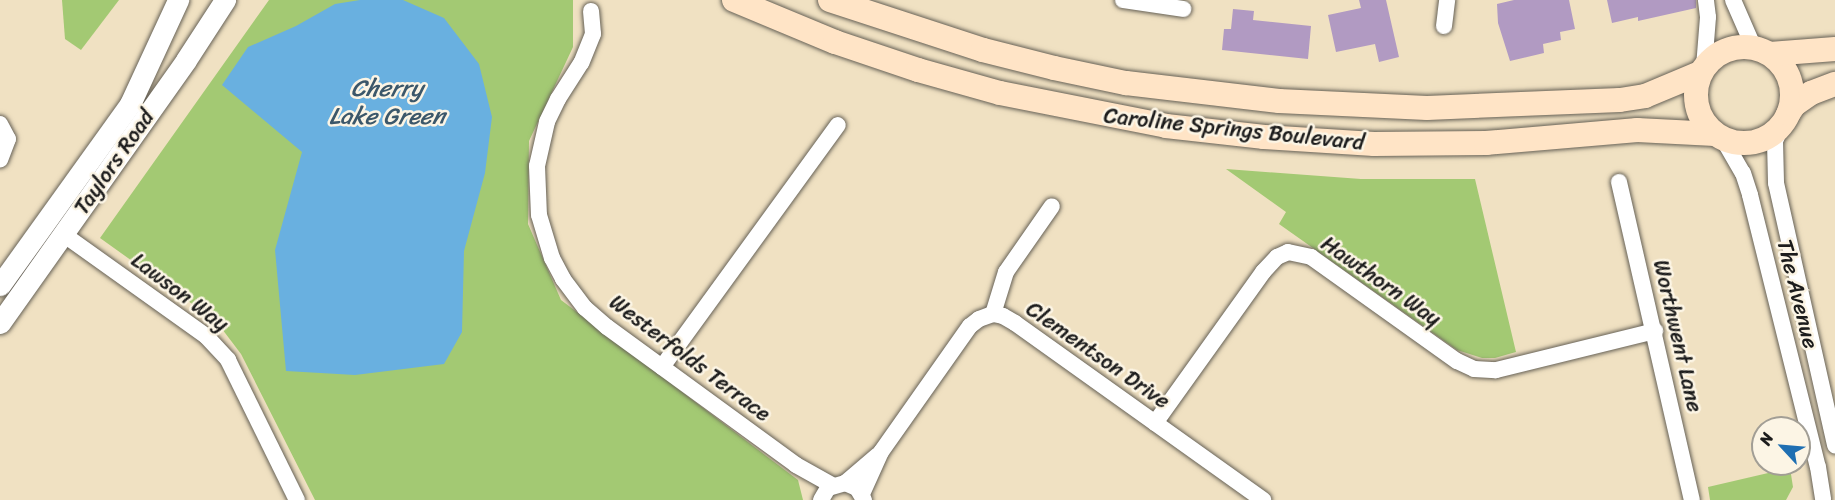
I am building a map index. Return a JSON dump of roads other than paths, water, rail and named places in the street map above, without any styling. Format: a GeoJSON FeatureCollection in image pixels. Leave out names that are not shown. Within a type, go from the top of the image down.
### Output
{"type":"FeatureCollection","features":[{"type":"Feature","properties":{"kind":"main road","name":"Caroline Springs Boulevard"},"geometry":{"type":"LineString","coordinates":[[734,0],[835,42],[928,73],[1000,93],[1166,126],[1264,137],[1374,144],[1486,143],[1636,130],[1719,137]]}},
{"type":"Feature","properties":{"kind":"main road","name":"Caroline Springs Boulevard"},"geometry":{"type":"LineString","coordinates":[[830,0],[983,50],[1054,68],[1126,82],[1279,101],[1427,108],[1620,100],[1645,96],[1702,70]]}},
{"type":"Feature","properties":{"kind":"main road"},"geometry":{"type":"LineString","coordinates":[[1835,49],[1762,51],[1740,47],[1726,50],[1714,57],[1702,70],[1696,86],[1698,113],[1705,125],[1719,137],[1739,144],[1756,142],[1771,135],[1786,119],[1794,105],[1811,93],[1835,84]]}},
{"type":"Feature","properties":{"kind":"main road"},"geometry":{"type":"LineString","coordinates":[[1762,51],[1780,63],[1792,88],[1786,119]]}},
{"type":"Feature","properties":{"kind":"street","name":"Taylors Road"},"geometry":{"type":"LineString","coordinates":[[0,285],[129,104],[178,0]]}},
{"type":"Feature","properties":{"kind":"street","name":"Taylors Road"},"geometry":{"type":"LineString","coordinates":[[0,323],[225,0]]}},
{"type":"Feature","properties":{"kind":"street"},"geometry":{"type":"LineString","coordinates":[[1123,0],[1183,9]]}},
{"type":"Feature","properties":{"kind":"street"},"geometry":{"type":"LineString","coordinates":[[1444,26],[1447,0]]}},
{"type":"Feature","properties":{"kind":"street"},"geometry":{"type":"LineString","coordinates":[[1702,70],[1708,17],[1706,0]]}},
{"type":"Feature","properties":{"kind":"street"},"geometry":{"type":"LineString","coordinates":[[1732,0],[1762,51]]}},
{"type":"Feature","properties":{"kind":"street","name":"Westerfolds Terrace"},"geometry":{"type":"LineString","coordinates":[[591,11],[593,34],[581,63],[558,99],[540,148],[536,189],[539,215],[552,258],[563,279],[585,308],[607,327],[796,465],[838,484],[857,488],[863,497]]}},
{"type":"Feature","properties":{"kind":"street","name":"The Avenue"},"geometry":{"type":"LineString","coordinates":[[1786,119],[1775,141],[1776,183],[1835,446]]}},
{"type":"Feature","properties":{"kind":"street"},"geometry":{"type":"LineString","coordinates":[[0,124],[8,139],[0,160]]}},
{"type":"Feature","properties":{"kind":"street"},"geometry":{"type":"LineString","coordinates":[[662,367],[838,125]]}},
{"type":"Feature","properties":{"kind":"street","name":"The Avenue"},"geometry":{"type":"LineString","coordinates":[[1719,137],[1743,173],[1750,195],[1818,467],[1822,500]]}},
{"type":"Feature","properties":{"kind":"street","name":"Worthwent Lane"},"geometry":{"type":"LineString","coordinates":[[1620,182],[1692,500]]}},
{"type":"Feature","properties":{"kind":"street"},"geometry":{"type":"LineString","coordinates":[[993,314],[1006,272],[1052,206]]}},
{"type":"Feature","properties":{"kind":"street","name":"Lawson Way"},"geometry":{"type":"LineString","coordinates":[[63,234],[206,336],[228,360],[297,500]]}},
{"type":"Feature","properties":{"kind":"street","name":"Hawthorn Way"},"geometry":{"type":"LineString","coordinates":[[1155,423],[1263,272],[1277,256],[1288,252],[1311,257],[1458,361],[1474,369],[1496,370],[1655,331]]}},
{"type":"Feature","properties":{"kind":"street","name":"Clementson Drive"},"geometry":{"type":"LineString","coordinates":[[863,497],[880,452],[970,326],[979,319],[993,314],[1003,316],[1015,323],[1263,500]]}},
{"type":"Feature","properties":{"kind":"street","name":"Clementson Drive"},"geometry":{"type":"LineString","coordinates":[[821,499],[880,452]]}},
{"type":"Feature","properties":{"kind":"street","name":"Westerfolds Terrace"},"geometry":{"type":"LineString","coordinates":[[796,465],[821,499]]}},
{"type":"Feature","properties":{"kind":"water","name":"Cherry Lake Green"},"geometry":{"type":"Polygon","coordinates":[[[360,0],[403,0],[444,18],[479,64],[492,117],[485,173],[464,251],[462,332],[444,364],[355,375],[286,371],[275,250],[302,152],[222,85],[248,47],[296,26],[335,4],[360,0]]]}}]}
